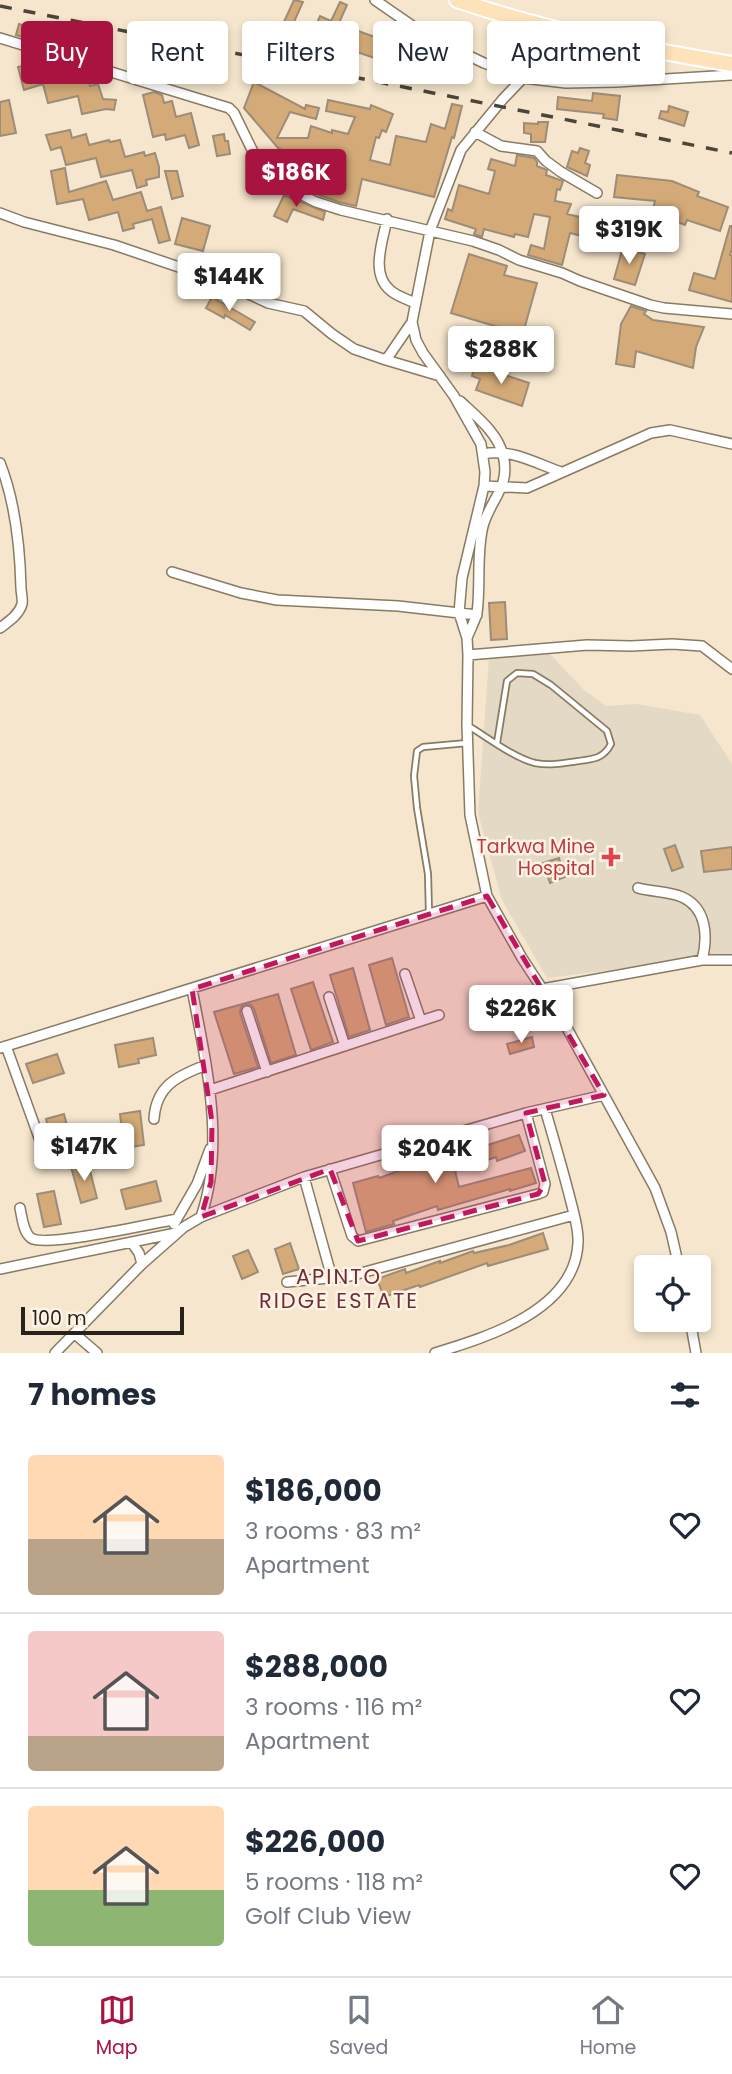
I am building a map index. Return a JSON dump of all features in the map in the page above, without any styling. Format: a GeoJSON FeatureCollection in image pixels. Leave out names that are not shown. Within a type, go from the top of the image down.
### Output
{"type":"FeatureCollection","features":[{"type":"Feature","properties":{"kind":"main road"},"geometry":{"type":"LineString","coordinates":[[457,0],[510,18],[630,47],[732,64]]}},
{"type":"Feature","properties":{"kind":"street"},"geometry":{"type":"LineString","coordinates":[[375,0],[426,36],[487,64]]}},
{"type":"Feature","properties":{"kind":"street"},"geometry":{"type":"LineString","coordinates":[[0,38],[229,108],[261,168],[280,184],[316,202],[473,241],[650,306],[732,314]]}},
{"type":"Feature","properties":{"kind":"street"},"geometry":{"type":"LineString","coordinates":[[665,79],[732,75]]}},
{"type":"Feature","properties":{"kind":"street"},"geometry":{"type":"LineString","coordinates":[[467,638],[477,615],[475,547],[484,486],[483,454],[481,444],[454,396],[423,354],[412,322],[430,231],[461,150],[518,84]]}},
{"type":"Feature","properties":{"kind":"street"},"geometry":{"type":"LineString","coordinates":[[475,132],[501,146],[537,151],[545,161],[597,193]]}},
{"type":"Feature","properties":{"kind":"street"},"geometry":{"type":"LineString","coordinates":[[0,213],[24,222],[114,245],[223,282],[268,303],[304,311],[354,349],[440,376]]}},
{"type":"Feature","properties":{"kind":"street"},"geometry":{"type":"LineString","coordinates":[[387,219],[379,271],[383,283],[391,292],[415,303]]}},
{"type":"Feature","properties":{"kind":"street"},"geometry":{"type":"LineString","coordinates":[[386,360],[412,322]]}},
{"type":"Feature","properties":{"kind":"street"},"geometry":{"type":"LineString","coordinates":[[454,396],[495,436],[502,452],[505,480],[492,502],[462,578],[459,613],[467,638],[468,654],[470,814],[487,896],[562,1019],[655,1188],[676,1255]]}},
{"type":"Feature","properties":{"kind":"street"},"geometry":{"type":"LineString","coordinates":[[484,486],[527,488],[543,483],[561,472],[651,433],[670,430],[732,444]]}},
{"type":"Feature","properties":{"kind":"street"},"geometry":{"type":"LineString","coordinates":[[483,454],[502,452],[561,472]]}},
{"type":"Feature","properties":{"kind":"street"},"geometry":{"type":"LineString","coordinates":[[0,463],[15,528],[22,604],[12,619],[0,628]]}},
{"type":"Feature","properties":{"kind":"street"},"geometry":{"type":"LineString","coordinates":[[172,572],[241,593],[277,600],[398,606],[477,615]]}},
{"type":"Feature","properties":{"kind":"street"},"geometry":{"type":"LineString","coordinates":[[468,654],[587,645],[672,644],[702,646],[732,669]]}},
{"type":"Feature","properties":{"kind":"street"},"geometry":{"type":"LineString","coordinates":[[638,888],[682,897],[699,912],[706,930],[702,960]]}},
{"type":"Feature","properties":{"kind":"street"},"geometry":{"type":"LineString","coordinates":[[46,1157],[3,1047],[487,896]]}},
{"type":"Feature","properties":{"kind":"street"},"geometry":{"type":"LineString","coordinates":[[542,989],[702,960],[732,960]]}},
{"type":"Feature","properties":{"kind":"street"},"geometry":{"type":"LineString","coordinates":[[405,974],[421,1021]]}},
{"type":"Feature","properties":{"kind":"street"},"geometry":{"type":"LineString","coordinates":[[192,989],[210,1090],[211,1182],[201,1217]]}},
{"type":"Feature","properties":{"kind":"street"},"geometry":{"type":"LineString","coordinates":[[329,997],[345,1045]]}},
{"type":"Feature","properties":{"kind":"street"},"geometry":{"type":"LineString","coordinates":[[247,1011],[267,1072]]}},
{"type":"Feature","properties":{"kind":"street"},"geometry":{"type":"LineString","coordinates":[[210,1090],[439,1015]]}},
{"type":"Feature","properties":{"kind":"street"},"geometry":{"type":"LineString","coordinates":[[154,1119],[155,1104],[166,1087],[178,1076],[206,1065]]}},
{"type":"Feature","properties":{"kind":"street"},"geometry":{"type":"LineString","coordinates":[[55,1353],[142,1264],[177,1233],[201,1217],[330,1169],[526,1113],[604,1095]]}},
{"type":"Feature","properties":{"kind":"street"},"geometry":{"type":"LineString","coordinates":[[435,1353],[480,1340],[507,1328],[537,1309],[563,1286],[573,1270],[578,1243],[574,1215],[545,1109]]}},
{"type":"Feature","properties":{"kind":"street"},"geometry":{"type":"LineString","coordinates":[[330,1169],[352,1236],[358,1241],[538,1194],[543,1192],[545,1184],[526,1113]]}},
{"type":"Feature","properties":{"kind":"street"},"geometry":{"type":"LineString","coordinates":[[167,1235],[197,1184],[212,1144]]}},
{"type":"Feature","properties":{"kind":"street"},"geometry":{"type":"LineString","coordinates":[[304,1177],[332,1278]]}},
{"type":"Feature","properties":{"kind":"street"},"geometry":{"type":"LineString","coordinates":[[20,1208],[27,1233],[39,1241],[74,1238],[177,1219]]}},
{"type":"Feature","properties":{"kind":"street"},"geometry":{"type":"LineString","coordinates":[[287,1282],[351,1276],[574,1215]]}},
{"type":"Feature","properties":{"kind":"street"},"geometry":{"type":"LineString","coordinates":[[0,1269],[177,1233]]}},
{"type":"Feature","properties":{"kind":"street"},"geometry":{"type":"LineString","coordinates":[[132,1243],[142,1264]]}},
{"type":"Feature","properties":{"kind":"street"},"geometry":{"type":"LineString","coordinates":[[692,1332],[696,1353]]}},
{"type":"Feature","properties":{"kind":"street"},"geometry":{"type":"LineString","coordinates":[[75,1334],[97,1353]]}},
{"type":"Feature","properties":{"kind":"lane"},"geometry":{"type":"LineString","coordinates":[[467,725],[516,756],[535,763],[557,764],[597,758],[607,753],[611,744],[607,732],[551,685],[533,674],[517,673],[508,681],[497,743]]}},
{"type":"Feature","properties":{"kind":"lane"},"geometry":{"type":"LineString","coordinates":[[429,913],[428,874],[416,808],[414,776],[417,751],[423,747],[468,743]]}},
{"type":"Feature","properties":{"kind":"highlighted area"},"geometry":{"type":"Polygon","coordinates":[[[487,896],[604,1095],[526,1113],[545,1184],[538,1194],[358,1241],[330,1169],[201,1217],[211,1182],[212,1122],[192,989],[487,896]]]}},
{"type":"Feature","properties":{"kind":"shaded area","name":"Tarkwa Mine Hospital"},"geometry":{"type":"Polygon","coordinates":[[[547,651],[584,690],[606,706],[636,704],[700,715],[732,764],[732,955],[547,978],[502,900],[478,813],[489,658],[547,651]]]}},
{"type":"Feature","properties":{"kind":"building"},"geometry":{"type":"Polygon","coordinates":[[[294,0],[303,2],[294,21],[284,21],[294,0]]]}},
{"type":"Feature","properties":{"kind":"building"},"geometry":{"type":"Polygon","coordinates":[[[340,2],[347,5],[340,21],[331,21],[340,2]]]}},
{"type":"Feature","properties":{"kind":"building"},"geometry":{"type":"Polygon","coordinates":[[[320,16],[331,21],[318,21],[320,16]]]}},
{"type":"Feature","properties":{"kind":"building"},"geometry":{"type":"Polygon","coordinates":[[[19,24],[21,25],[21,36],[16,35],[19,24]]]}},
{"type":"Feature","properties":{"kind":"building"},"geometry":{"type":"Polygon","coordinates":[[[359,31],[373,36],[373,58],[359,53],[359,31]]]}},
{"type":"Feature","properties":{"kind":"building"},"geometry":{"type":"Polygon","coordinates":[[[22,84],[43,84],[24,90],[22,84]]]}},
{"type":"Feature","properties":{"kind":"building"},"geometry":{"type":"Polygon","coordinates":[[[43,84],[98,84],[103,99],[116,100],[114,110],[82,114],[78,96],[48,103],[43,84]]]}},
{"type":"Feature","properties":{"kind":"building"},"geometry":{"type":"Polygon","coordinates":[[[253,84],[305,109],[306,105],[319,108],[316,119],[290,112],[277,138],[308,138],[311,126],[332,133],[332,130],[348,134],[355,117],[326,111],[328,100],[370,109],[371,105],[393,114],[386,132],[382,130],[379,138],[376,137],[370,160],[390,165],[396,136],[426,142],[431,124],[445,129],[452,104],[462,106],[434,197],[362,179],[356,206],[339,202],[297,185],[302,159],[283,176],[276,169],[292,155],[278,148],[244,108],[253,84]],[[323,169],[320,186],[340,190],[343,174],[323,169]]]}},
{"type":"Feature","properties":{"kind":"building"},"geometry":{"type":"Polygon","coordinates":[[[154,92],[162,95],[164,103],[172,101],[176,117],[191,113],[199,145],[189,148],[185,135],[166,140],[165,134],[153,137],[143,95],[154,92]]]}},
{"type":"Feature","properties":{"kind":"building"},"geometry":{"type":"Polygon","coordinates":[[[593,93],[620,96],[617,120],[603,118],[604,114],[557,109],[558,97],[592,101],[593,93]]]}},
{"type":"Feature","properties":{"kind":"building"},"geometry":{"type":"Polygon","coordinates":[[[9,100],[16,133],[0,136],[0,102],[9,100]]]}},
{"type":"Feature","properties":{"kind":"building"},"geometry":{"type":"Polygon","coordinates":[[[669,106],[688,112],[684,126],[659,118],[661,111],[668,112],[669,106]]]}},
{"type":"Feature","properties":{"kind":"building"},"geometry":{"type":"Polygon","coordinates":[[[548,122],[545,142],[531,142],[531,134],[524,133],[524,123],[548,122]]]}},
{"type":"Feature","properties":{"kind":"building"},"geometry":{"type":"Polygon","coordinates":[[[70,130],[72,138],[86,134],[89,145],[120,140],[125,157],[144,152],[145,156],[155,153],[159,177],[146,180],[147,185],[137,188],[132,170],[101,177],[96,158],[66,165],[61,147],[51,150],[46,135],[70,130]]]}},
{"type":"Feature","properties":{"kind":"building"},"geometry":{"type":"Polygon","coordinates":[[[224,134],[230,154],[217,156],[213,136],[224,134]]]}},
{"type":"Feature","properties":{"kind":"building"},"geometry":{"type":"Polygon","coordinates":[[[580,148],[589,151],[585,163],[590,165],[587,176],[567,167],[572,151],[578,153],[580,148]]]}},
{"type":"Feature","properties":{"kind":"building"},"geometry":{"type":"Polygon","coordinates":[[[517,155],[534,158],[537,166],[547,170],[546,175],[563,181],[560,190],[557,189],[555,201],[571,204],[567,214],[593,220],[595,209],[618,214],[613,237],[583,230],[582,236],[570,233],[562,265],[528,255],[531,245],[544,249],[550,217],[534,214],[528,237],[515,234],[514,237],[484,229],[482,237],[474,234],[476,229],[445,219],[448,209],[452,211],[459,185],[489,194],[495,171],[488,169],[491,159],[515,166],[517,155]]]}},
{"type":"Feature","properties":{"kind":"building"},"geometry":{"type":"Polygon","coordinates":[[[65,168],[69,192],[106,181],[113,200],[141,192],[147,211],[161,207],[170,240],[159,243],[152,219],[133,224],[134,228],[123,231],[118,212],[89,220],[83,199],[57,204],[51,171],[65,168]]]}},
{"type":"Feature","properties":{"kind":"building"},"geometry":{"type":"Polygon","coordinates":[[[165,171],[177,171],[183,196],[172,199],[165,171]]]}},
{"type":"Feature","properties":{"kind":"building"},"geometry":{"type":"Polygon","coordinates":[[[617,175],[672,181],[699,192],[697,196],[728,207],[720,231],[687,220],[685,225],[670,219],[666,237],[654,234],[655,230],[648,228],[655,201],[614,197],[617,175]]]}},
{"type":"Feature","properties":{"kind":"building"},"geometry":{"type":"Polygon","coordinates":[[[284,195],[325,212],[323,220],[293,209],[287,222],[274,216],[284,195]]]}},
{"type":"Feature","properties":{"kind":"building"},"geometry":{"type":"Polygon","coordinates":[[[182,218],[210,226],[203,251],[175,244],[182,218]]]}},
{"type":"Feature","properties":{"kind":"building"},"geometry":{"type":"Polygon","coordinates":[[[730,226],[732,302],[689,290],[694,273],[715,279],[730,226]]]}},
{"type":"Feature","properties":{"kind":"building"},"geometry":{"type":"Polygon","coordinates":[[[623,247],[645,254],[635,285],[614,279],[623,247]]]}},
{"type":"Feature","properties":{"kind":"building"},"geometry":{"type":"Polygon","coordinates":[[[469,254],[507,266],[504,275],[537,283],[517,355],[508,353],[512,339],[496,335],[498,327],[451,313],[469,254]]]}},
{"type":"Feature","properties":{"kind":"building"},"geometry":{"type":"Polygon","coordinates":[[[212,297],[255,322],[250,330],[225,315],[224,318],[206,308],[212,297]]]}},
{"type":"Feature","properties":{"kind":"building"},"geometry":{"type":"Polygon","coordinates":[[[631,306],[646,311],[644,314],[653,320],[704,327],[696,347],[693,368],[636,351],[634,367],[616,364],[621,324],[631,306]]]}},
{"type":"Feature","properties":{"kind":"building"},"geometry":{"type":"Polygon","coordinates":[[[475,365],[529,383],[522,406],[476,390],[480,379],[472,376],[475,365]]]}},
{"type":"Feature","properties":{"kind":"building"},"geometry":{"type":"Polygon","coordinates":[[[505,602],[507,639],[491,640],[489,603],[505,602]]]}},
{"type":"Feature","properties":{"kind":"building"},"geometry":{"type":"Polygon","coordinates":[[[675,845],[683,867],[672,871],[664,849],[675,845]]]}},
{"type":"Feature","properties":{"kind":"building"},"geometry":{"type":"Polygon","coordinates":[[[732,847],[732,869],[704,872],[701,851],[732,847]]]}},
{"type":"Feature","properties":{"kind":"building"},"geometry":{"type":"Polygon","coordinates":[[[559,858],[565,877],[550,883],[543,863],[559,858]]]}},
{"type":"Feature","properties":{"kind":"building"},"geometry":{"type":"Polygon","coordinates":[[[392,958],[409,1017],[386,1025],[369,965],[392,958]]]}},
{"type":"Feature","properties":{"kind":"building"},"geometry":{"type":"Polygon","coordinates":[[[353,968],[370,1030],[349,1037],[330,975],[353,968]]]}},
{"type":"Feature","properties":{"kind":"building"},"geometry":{"type":"Polygon","coordinates":[[[313,982],[333,1042],[311,1050],[291,989],[313,982]]]}},
{"type":"Feature","properties":{"kind":"building"},"geometry":{"type":"Polygon","coordinates":[[[278,994],[296,1055],[271,1063],[254,1009],[245,1004],[240,1013],[258,1067],[234,1074],[214,1012],[278,994]]]}},
{"type":"Feature","properties":{"kind":"building"},"geometry":{"type":"Polygon","coordinates":[[[532,1037],[534,1047],[510,1054],[507,1044],[532,1037]]]}},
{"type":"Feature","properties":{"kind":"building"},"geometry":{"type":"Polygon","coordinates":[[[153,1038],[156,1055],[138,1059],[139,1063],[119,1067],[115,1045],[153,1038]]]}},
{"type":"Feature","properties":{"kind":"building"},"geometry":{"type":"Polygon","coordinates":[[[57,1054],[64,1073],[33,1083],[26,1064],[57,1054]]]}},
{"type":"Feature","properties":{"kind":"building"},"geometry":{"type":"Polygon","coordinates":[[[140,1111],[144,1145],[124,1148],[120,1114],[140,1111]]]}},
{"type":"Feature","properties":{"kind":"building"},"geometry":{"type":"Polygon","coordinates":[[[64,1114],[73,1148],[55,1153],[46,1119],[64,1114]]]}},
{"type":"Feature","properties":{"kind":"building"},"geometry":{"type":"Polygon","coordinates":[[[519,1135],[525,1151],[497,1161],[496,1157],[455,1171],[459,1187],[531,1168],[536,1183],[438,1210],[437,1206],[393,1221],[394,1224],[366,1232],[353,1183],[378,1176],[379,1178],[449,1153],[450,1157],[519,1135]]]}},
{"type":"Feature","properties":{"kind":"building"},"geometry":{"type":"Polygon","coordinates":[[[88,1163],[97,1198],[81,1203],[71,1167],[88,1163]]]}},
{"type":"Feature","properties":{"kind":"building"},"geometry":{"type":"Polygon","coordinates":[[[156,1181],[161,1201],[126,1209],[121,1190],[156,1181]]]}},
{"type":"Feature","properties":{"kind":"building"},"geometry":{"type":"Polygon","coordinates":[[[54,1191],[61,1224],[44,1227],[37,1194],[54,1191]]]}},
{"type":"Feature","properties":{"kind":"building"},"geometry":{"type":"Polygon","coordinates":[[[543,1233],[548,1249],[488,1266],[487,1263],[384,1297],[377,1279],[405,1269],[406,1273],[473,1251],[474,1253],[509,1245],[543,1233]]]}},
{"type":"Feature","properties":{"kind":"building"},"geometry":{"type":"Polygon","coordinates":[[[290,1243],[299,1269],[283,1274],[275,1249],[290,1243]]]}},
{"type":"Feature","properties":{"kind":"building"},"geometry":{"type":"Polygon","coordinates":[[[248,1250],[258,1272],[242,1279],[233,1256],[248,1250]]]}},
{"type":"Feature","properties":{"kind":"railway"},"geometry":{"type":"LineString","coordinates":[[0,6],[732,153]]}},
{"type":"Feature","properties":{"kind":"place","name":"Tarkwa Mine Hospital"},"geometry":{"type":"Point","coordinates":[611,857]}},
{"type":"Feature","properties":{"kind":"district","name":"APINTO RIDGE ESTATE"},"geometry":{"type":"Point","coordinates":[339,1288]}}]}
